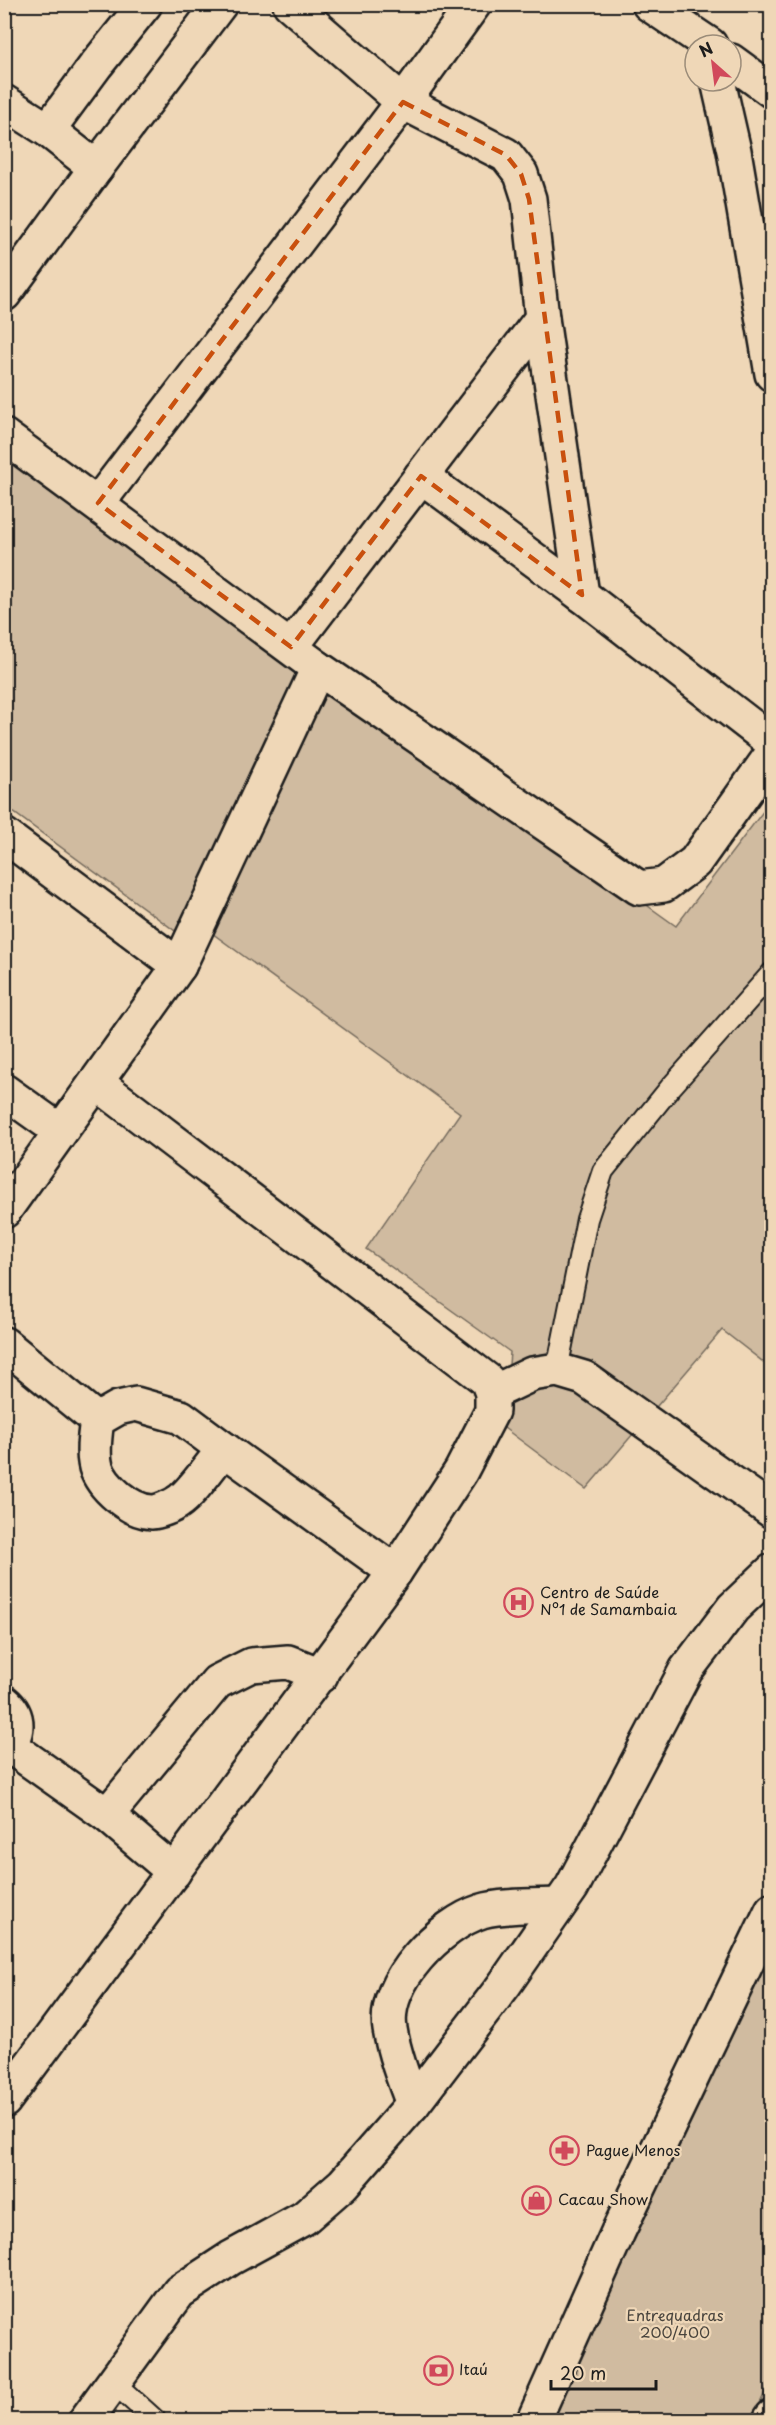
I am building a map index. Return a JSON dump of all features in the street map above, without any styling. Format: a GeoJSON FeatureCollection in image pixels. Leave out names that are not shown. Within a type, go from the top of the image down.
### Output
{"type":"FeatureCollection","features":[{"type":"Feature","properties":{"kind":"street"},"geometry":{"type":"LineString","coordinates":[[48,130],[145,4]]}},
{"type":"Feature","properties":{"kind":"street"},"geometry":{"type":"LineString","coordinates":[[4,294],[220,4]]}},
{"type":"Feature","properties":{"kind":"street"},"geometry":{"type":"LineString","coordinates":[[290,4],[403,102],[506,155],[520,174],[529,199],[542,318],[582,595]]}},
{"type":"Feature","properties":{"kind":"street"},"geometry":{"type":"LineString","coordinates":[[98,503],[403,102],[474,4]]}},
{"type":"Feature","properties":{"kind":"street"},"geometry":{"type":"LineString","coordinates":[[649,4],[692,33]]}},
{"type":"Feature","properties":{"kind":"street"},"geometry":{"type":"LineString","coordinates":[[743,70],[771,91]]}},
{"type":"Feature","properties":{"kind":"street"},"geometry":{"type":"LineString","coordinates":[[721,93],[734,151],[770,353]]}},
{"type":"Feature","properties":{"kind":"street"},"geometry":{"type":"LineString","coordinates":[[4,102],[48,130],[96,168]]}},
{"type":"Feature","properties":{"kind":"street"},"geometry":{"type":"LineString","coordinates":[[291,646],[542,318]]}},
{"type":"Feature","properties":{"kind":"street"},"geometry":{"type":"LineString","coordinates":[[4,436],[98,503],[318,668],[639,888],[664,885],[695,862],[771,754]]}},
{"type":"Feature","properties":{"kind":"street"},"geometry":{"type":"LineString","coordinates":[[421,476],[582,595],[771,742]]}},
{"type":"Feature","properties":{"kind":"street"},"geometry":{"type":"LineString","coordinates":[[4,1211],[179,966],[318,668]]}},
{"type":"Feature","properties":{"kind":"street"},"geometry":{"type":"LineString","coordinates":[[4,835],[179,966]]}},
{"type":"Feature","properties":{"kind":"street"},"geometry":{"type":"LineString","coordinates":[[4,2101],[14,2068],[174,1872],[395,1572],[461,1471],[492,1411],[492,1393],[487,1380],[97,1083]]}},
{"type":"Feature","properties":{"kind":"street"},"geometry":{"type":"LineString","coordinates":[[4,1090],[60,1131]]}},
{"type":"Feature","properties":{"kind":"street"},"geometry":{"type":"LineString","coordinates":[[4,1344],[97,1420]]}},
{"type":"Feature","properties":{"kind":"street"},"geometry":{"type":"LineString","coordinates":[[492,1393],[532,1374],[557,1370],[584,1378],[771,1511]]}},
{"type":"Feature","properties":{"kind":"street"},"geometry":{"type":"LineString","coordinates":[[97,1420],[118,1408],[136,1404],[181,1417],[395,1572]]}},
{"type":"Feature","properties":{"kind":"street"},"geometry":{"type":"LineString","coordinates":[[97,1420],[94,1450],[97,1467],[104,1482],[121,1498],[139,1508],[153,1512],[178,1503],[224,1449]]}},
{"type":"Feature","properties":{"kind":"street"},"geometry":{"type":"LineString","coordinates":[[86,2421],[179,2292],[231,2258],[304,2217],[343,2184],[412,2104],[504,1985],[572,1887],[686,1670],[733,1608],[771,1571]]}},
{"type":"Feature","properties":{"kind":"street"},"geometry":{"type":"LineString","coordinates":[[107,1815],[217,1682],[251,1665],[288,1662],[321,1675]]}},
{"type":"Feature","properties":{"kind":"street"},"geometry":{"type":"LineString","coordinates":[[4,1702],[13,1709],[17,1724],[6,1747],[107,1815],[174,1872]]}},
{"type":"Feature","properties":{"kind":"street"},"geometry":{"type":"LineString","coordinates":[[412,2104],[390,2028],[390,2008],[400,1984],[426,1946],[458,1921],[484,1910],[560,1905]]}},
{"type":"Feature","properties":{"kind":"street"},"geometry":{"type":"LineString","coordinates":[[534,2421],[618,2232],[771,1910]]}},
{"type":"Feature","properties":{"kind":"lane"},"geometry":{"type":"LineString","coordinates":[[557,1370],[587,1219],[603,1171],[670,1088],[771,973]]}},
{"type":"Feature","properties":{"kind":"lane"},"geometry":{"type":"LineString","coordinates":[[114,2383],[155,2421]]}},
{"type":"Feature","properties":{"kind":"highlighted area"},"geometry":{"type":"Polygon","coordinates":[[[403,102],[506,155],[521,174],[529,199],[582,595],[421,476],[291,647],[98,503],[403,102]]]}},
{"type":"Feature","properties":{"kind":"green space"},"geometry":{"type":"Polygon","coordinates":[[[5,444],[310,665],[178,933],[5,806],[5,444]]]}},
{"type":"Feature","properties":{"kind":"green space"},"geometry":{"type":"Polygon","coordinates":[[[326,676],[676,926],[771,801],[771,1368],[722,1330],[586,1489],[504,1428],[510,1352],[366,1249],[460,1113],[205,928],[326,676]]]}},
{"type":"Feature","properties":{"kind":"green space","name":"Entrequadras 200/400"},"geometry":{"type":"Polygon","coordinates":[[[771,1892],[772,2378],[752,2420],[523,2420],[771,1892]]]}},
{"type":"Feature","properties":{"kind":"place","name":"Centro de Saúde Nº1 de Samambaia"},"geometry":{"type":"Point","coordinates":[519,1602]}},
{"type":"Feature","properties":{"kind":"place","name":"Pague Menos"},"geometry":{"type":"Point","coordinates":[565,2151]}},
{"type":"Feature","properties":{"kind":"place","name":"Cacau Show"},"geometry":{"type":"Point","coordinates":[537,2200]}},
{"type":"Feature","properties":{"kind":"place","name":"Itaú"},"geometry":{"type":"Point","coordinates":[438,2370]}}]}
